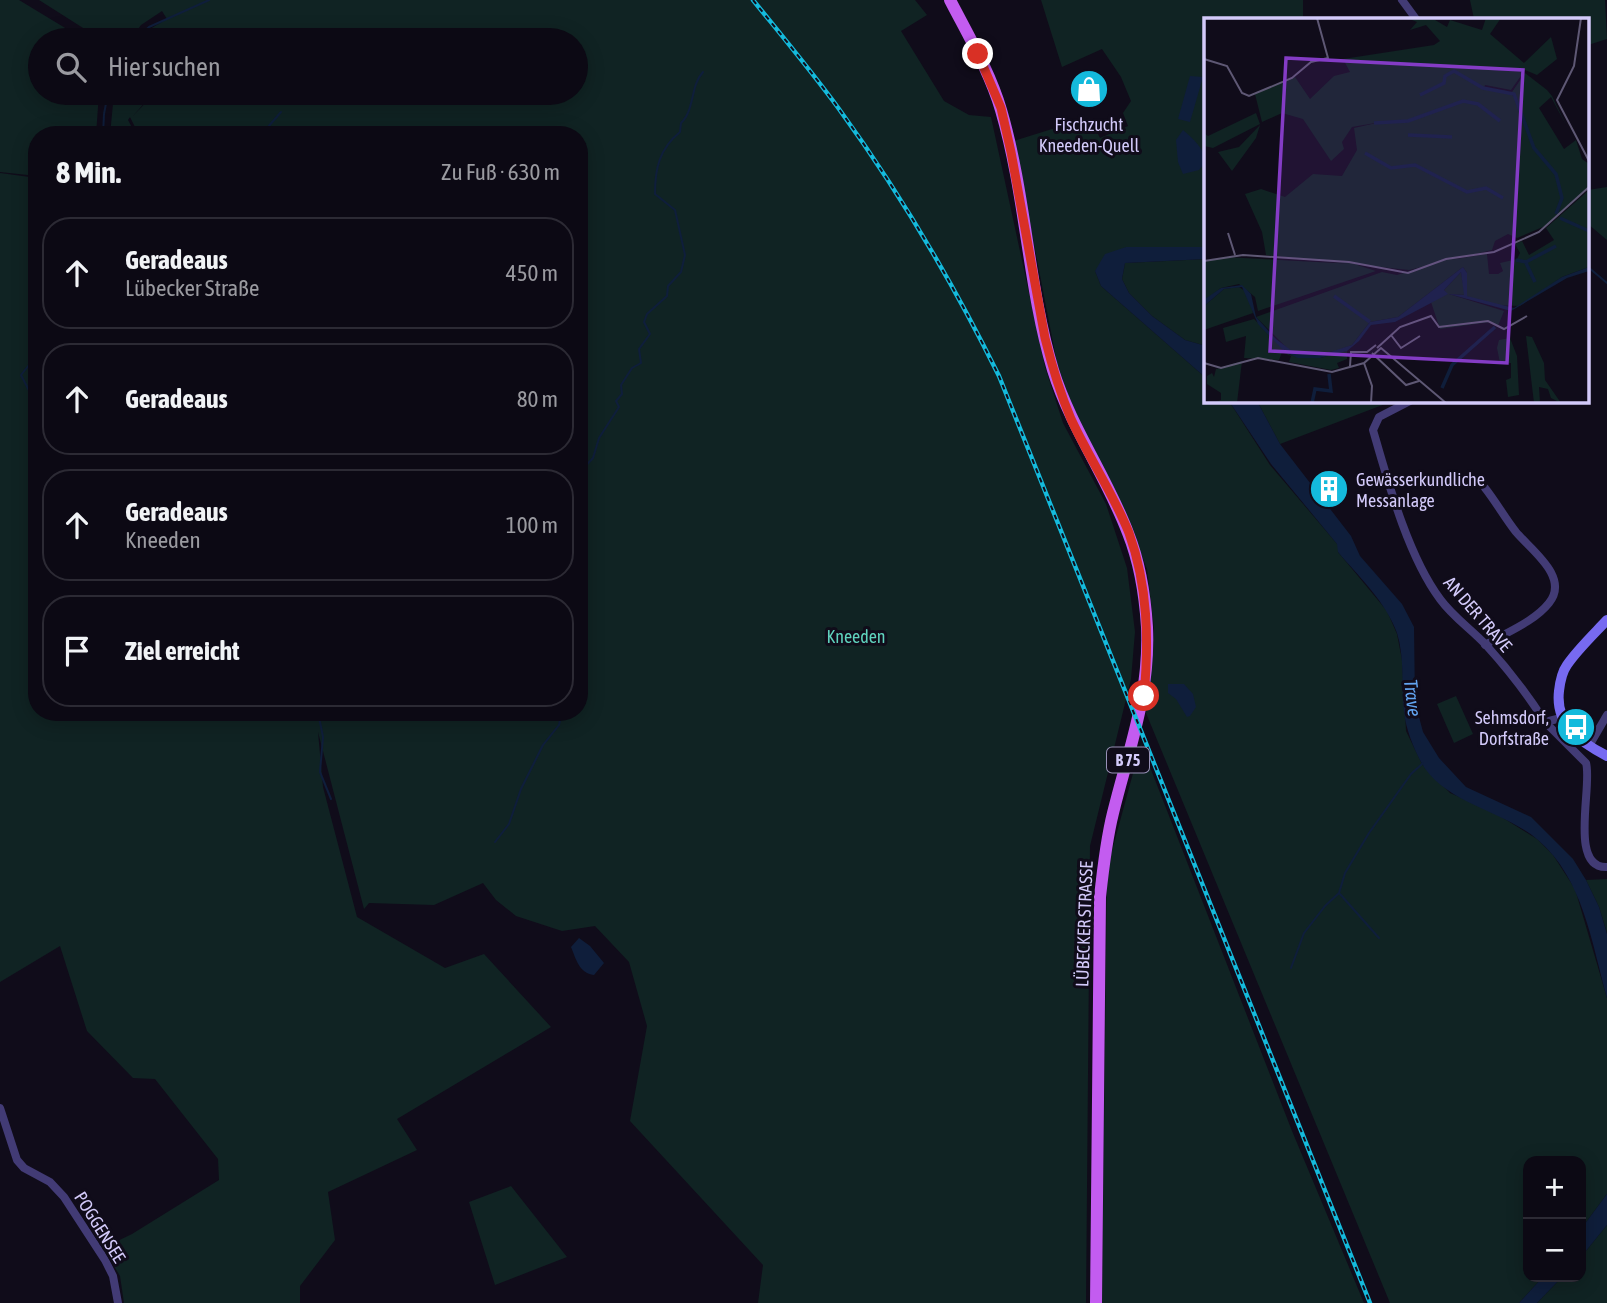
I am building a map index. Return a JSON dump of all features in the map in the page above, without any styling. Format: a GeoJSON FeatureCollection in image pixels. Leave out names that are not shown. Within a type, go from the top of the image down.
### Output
{"type":"FeatureCollection","features":[{"type":"Feature","properties":{"kind":"main road","name":"LÜBECKER STRASSE"},"geometry":{"type":"LineString","coordinates":[[950,0],[978,54],[1001,108],[1052,367],[1072,421],[1129,533],[1140,571],[1146,619],[1147,662],[1144,696],[1135,739],[1112,815],[1100,897],[1096,1303]]}},
{"type":"Feature","properties":{"kind":"main road"},"geometry":{"type":"LineString","coordinates":[[1607,620],[1566,666],[1558,696],[1561,718],[1571,733],[1607,756]]}},
{"type":"Feature","properties":{"kind":"street"},"geometry":{"type":"LineString","coordinates":[[1402,0],[1415,18]]}},
{"type":"Feature","properties":{"kind":"street","name":"AN DER TRAVE"},"geometry":{"type":"LineString","coordinates":[[1408,402],[1390,410],[1375,423],[1373,430],[1385,474],[1420,564],[1440,599],[1485,645],[1545,722],[1586,763],[1586,851],[1592,863],[1601,868],[1607,867]]}},
{"type":"Feature","properties":{"kind":"street"},"geometry":{"type":"LineString","coordinates":[[1485,488],[1516,531],[1550,569],[1555,586],[1550,602],[1536,615],[1485,645]]}},
{"type":"Feature","properties":{"kind":"street"},"geometry":{"type":"LineString","coordinates":[[1589,746],[1607,715]]}},
{"type":"Feature","properties":{"kind":"street"},"geometry":{"type":"LineString","coordinates":[[1545,722],[1561,718]]}},
{"type":"Feature","properties":{"kind":"street","name":"POGGENSEE"},"geometry":{"type":"LineString","coordinates":[[0,1108],[17,1160],[24,1168],[50,1182],[64,1197],[105,1260],[113,1276],[118,1303]]}},
{"type":"Feature","properties":{"kind":"green space"},"geometry":{"type":"Polygon","coordinates":[[[0,0],[19,0],[65,28],[28,28],[28,105],[98,105],[97,126],[28,126],[28,175],[0,172],[0,0]]]}},
{"type":"Feature","properties":{"kind":"green space","name":"Kneeden"},"geometry":{"type":"Polygon","coordinates":[[[39,0],[915,0],[927,15],[901,31],[944,101],[969,115],[991,117],[1045,367],[1063,423],[1106,504],[1127,568],[1135,632],[1131,679],[1090,846],[1086,1303],[758,1303],[763,1265],[630,1121],[647,1026],[629,962],[595,926],[562,931],[516,916],[496,900],[483,883],[434,905],[369,903],[364,909],[318,732],[323,787],[357,917],[445,968],[484,954],[551,1027],[397,1119],[417,1150],[328,1192],[335,1240],[300,1286],[300,1303],[124,1303],[120,1276],[103,1248],[132,1234],[219,1180],[218,1159],[155,1079],[133,1078],[87,1031],[60,946],[0,982],[0,173],[28,177],[28,721],[588,721],[588,126],[134,126],[130,117],[128,120],[131,126],[111,126],[113,105],[143,105],[133,116],[144,105],[588,105],[588,28],[152,28],[167,19],[162,11],[139,28],[83,28],[39,0]]]}},
{"type":"Feature","properties":{"kind":"green space"},"geometry":{"type":"Polygon","coordinates":[[[1041,0],[1303,0],[1303,18],[1204,18],[1204,247],[1126,247],[1095,271],[1101,286],[1204,376],[1204,402],[1230,402],[1270,465],[1338,545],[1338,552],[1387,611],[1397,634],[1402,660],[1406,731],[1422,764],[1450,793],[1492,811],[1537,839],[1553,855],[1575,889],[1607,998],[1607,1194],[1586,1222],[1586,1156],[1523,1156],[1523,1282],[1538,1282],[1519,1303],[1390,1303],[1146,713],[1154,628],[1147,569],[1125,513],[1076,417],[1057,363],[1014,141],[1081,120],[1093,124],[1100,138],[1128,126],[1123,113],[1131,101],[1121,77],[1102,49],[1062,67],[1041,0]]]}},
{"type":"Feature","properties":{"kind":"green space"},"geometry":{"type":"Polygon","coordinates":[[[1470,0],[1605,0],[1607,39],[1590,44],[1590,18],[1474,18],[1470,0]]]}},
{"type":"Feature","properties":{"kind":"green space"},"geometry":{"type":"Polygon","coordinates":[[[1607,187],[1607,240],[1590,226],[1590,190],[1607,187]]]}},
{"type":"Feature","properties":{"kind":"green space"},"geometry":{"type":"Polygon","coordinates":[[[1204,259],[1204,345],[1185,340],[1152,316],[1129,293],[1122,279],[1125,263],[1204,259]]]}},
{"type":"Feature","properties":{"kind":"green space"},"geometry":{"type":"Polygon","coordinates":[[[1258,402],[1390,402],[1280,444],[1258,402]]]}},
{"type":"Feature","properties":{"kind":"green space"},"geometry":{"type":"Polygon","coordinates":[[[1456,696],[1473,734],[1454,743],[1437,704],[1456,696]]]}},
{"type":"Feature","properties":{"kind":"green space"},"geometry":{"type":"Polygon","coordinates":[[[1141,744],[1292,1131],[1364,1303],[1102,1303],[1107,869],[1141,744]]]}},
{"type":"Feature","properties":{"kind":"green space"},"geometry":{"type":"Polygon","coordinates":[[[1607,879],[1607,933],[1599,907],[1586,880],[1607,879]]]}},
{"type":"Feature","properties":{"kind":"green space"},"geometry":{"type":"Polygon","coordinates":[[[511,1186],[567,1257],[495,1285],[469,1202],[511,1186]]]}},
{"type":"Feature","properties":{"kind":"green space"},"geometry":{"type":"Polygon","coordinates":[[[1607,1225],[1607,1303],[1537,1303],[1557,1282],[1586,1282],[1586,1251],[1607,1225]]]}},
{"type":"Feature","properties":{"kind":"water"},"geometry":{"type":"Polygon","coordinates":[[[1190,76],[1203,77],[1190,122],[1178,119],[1190,76]]]}},
{"type":"Feature","properties":{"kind":"water"},"geometry":{"type":"Polygon","coordinates":[[[1183,130],[1201,149],[1204,164],[1199,170],[1183,174],[1178,162],[1176,140],[1183,130]]]}},
{"type":"Feature","properties":{"kind":"water"},"geometry":{"type":"Polygon","coordinates":[[[1126,247],[1204,247],[1204,259],[1125,263],[1122,279],[1129,293],[1152,316],[1185,340],[1204,345],[1204,376],[1101,286],[1095,271],[1105,254],[1126,247]]]}},
{"type":"Feature","properties":{"kind":"water","name":"Trave"},"geometry":{"type":"Polygon","coordinates":[[[1230,402],[1258,402],[1280,444],[1351,536],[1360,556],[1402,604],[1414,627],[1415,702],[1423,732],[1439,758],[1466,787],[1531,817],[1573,859],[1599,907],[1607,934],[1607,998],[1584,913],[1566,873],[1538,840],[1508,821],[1458,797],[1431,776],[1410,738],[1403,702],[1401,653],[1392,622],[1371,590],[1338,552],[1337,544],[1271,464],[1230,402]]]}},
{"type":"Feature","properties":{"kind":"water"},"geometry":{"type":"Polygon","coordinates":[[[1168,684],[1184,684],[1193,694],[1196,707],[1190,716],[1187,717],[1176,699],[1168,693],[1168,684]]]}},
{"type":"Feature","properties":{"kind":"water"},"geometry":{"type":"Polygon","coordinates":[[[579,938],[590,946],[604,963],[594,975],[581,968],[571,947],[579,938]]]}},
{"type":"Feature","properties":{"kind":"water"},"geometry":{"type":"Polygon","coordinates":[[[1607,1194],[1607,1225],[1586,1251],[1586,1222],[1607,1194]]]}},
{"type":"Feature","properties":{"kind":"water"},"geometry":{"type":"Polygon","coordinates":[[[1538,1282],[1557,1282],[1537,1303],[1519,1303],[1538,1282]]]}},
{"type":"Feature","properties":{"kind":"waterway"},"geometry":{"type":"LineString","coordinates":[[148,28],[209,0]]}},
{"type":"Feature","properties":{"kind":"waterway"},"geometry":{"type":"LineString","coordinates":[[588,463],[593,458],[599,438],[619,407],[616,401],[622,394],[621,385],[632,368],[641,363],[639,349],[650,334],[644,322],[647,314],[667,296],[668,286],[681,272],[685,255],[675,210],[655,194],[656,176],[663,152],[680,132],[681,123],[689,112],[696,84],[703,72]]}},
{"type":"Feature","properties":{"kind":"waterway"},"geometry":{"type":"LineString","coordinates":[[103,126],[106,105]]}},
{"type":"Feature","properties":{"kind":"waterway"},"geometry":{"type":"LineString","coordinates":[[269,126],[281,112]]}},
{"type":"Feature","properties":{"kind":"waterway"},"geometry":{"type":"LineString","coordinates":[[1590,269],[1607,283]]}},
{"type":"Feature","properties":{"kind":"waterway"},"geometry":{"type":"LineString","coordinates":[[28,366],[21,375],[28,389]]}},
{"type":"Feature","properties":{"kind":"waterway"},"geometry":{"type":"LineString","coordinates":[[320,721],[323,737],[320,772],[331,799]]}},
{"type":"Feature","properties":{"kind":"waterway"},"geometry":{"type":"LineString","coordinates":[[495,842],[509,824],[521,789],[543,745],[560,721]]}},
{"type":"Feature","properties":{"kind":"waterway"},"geometry":{"type":"LineString","coordinates":[[1291,968],[1304,933],[1339,893],[1345,873],[1369,833],[1411,774],[1423,763]]}},
{"type":"Feature","properties":{"kind":"waterway"},"geometry":{"type":"LineString","coordinates":[[1340,894],[1379,938]]}},
{"type":"Feature","properties":{"kind":"railway"},"geometry":{"type":"LineString","coordinates":[[753,0],[829,95],[883,173],[944,273],[999,376],[1370,1303]]}},
{"type":"Feature","properties":{"kind":"place","name":"Fischzucht Kneeden-Quell"},"geometry":{"type":"Point","coordinates":[1089,89]}},
{"type":"Feature","properties":{"kind":"place","name":"Gewässerkundliche Messanlage"},"geometry":{"type":"Point","coordinates":[1329,489]}},
{"type":"Feature","properties":{"kind":"place","name":"Sehmsdorf, Dorfstraße"},"geometry":{"type":"Point","coordinates":[1576,727]}},
{"type":"Feature","properties":{"kind":"route"},"geometry":{"type":"LineString","coordinates":[[978,54],[1001,108],[1052,367],[1072,421],[1129,533],[1140,571],[1147,628],[1144,696]]}}]}
